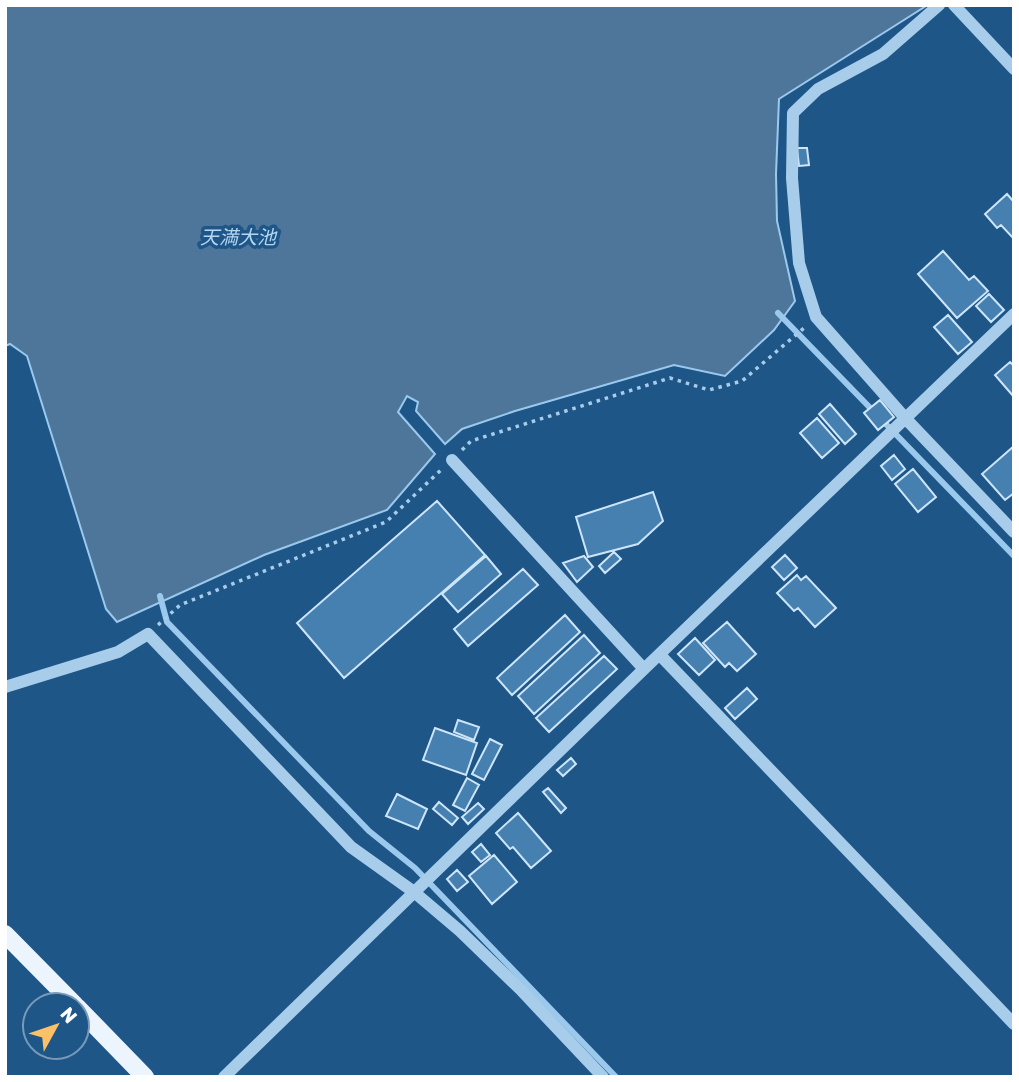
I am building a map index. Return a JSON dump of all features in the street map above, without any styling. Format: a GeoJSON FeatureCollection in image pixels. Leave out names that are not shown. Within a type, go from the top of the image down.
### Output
{"type":"FeatureCollection","features":[{"type":"Feature","properties":{"kind":"main road"},"geometry":{"type":"LineString","coordinates":[[5,934],[61,991]]}},
{"type":"Feature","properties":{"kind":"main road"},"geometry":{"type":"LineString","coordinates":[[91,1021],[145,1077]]}},
{"type":"Feature","properties":{"kind":"street"},"geometry":{"type":"LineString","coordinates":[[939,5],[883,54],[818,89],[793,113],[792,178],[799,263],[816,317],[906,419],[1014,532]]}},
{"type":"Feature","properties":{"kind":"street"},"geometry":{"type":"LineString","coordinates":[[954,5],[1014,69]]}},
{"type":"Feature","properties":{"kind":"street"},"geometry":{"type":"LineString","coordinates":[[224,1077],[1014,314]]}},
{"type":"Feature","properties":{"kind":"street"},"geometry":{"type":"LineString","coordinates":[[452,460],[644,669]]}},
{"type":"Feature","properties":{"kind":"street"},"geometry":{"type":"LineString","coordinates":[[5,688],[118,652],[148,634],[351,847],[414,892],[460,931],[520,989],[603,1077]]}},
{"type":"Feature","properties":{"kind":"street"},"geometry":{"type":"LineString","coordinates":[[660,654],[1014,1024]]}},
{"type":"Feature","properties":{"kind":"water","name":"天満大池"},"geometry":{"type":"Polygon","coordinates":[[[5,5],[926,6],[779,99],[777,221],[795,301],[774,330],[725,376],[674,365],[462,429],[445,444],[416,411],[418,402],[407,396],[398,412],[435,454],[387,510],[264,555],[117,622],[106,609],[27,356],[10,344],[5,346],[5,5]]]}},
{"type":"Feature","properties":{"kind":"building"},"geometry":{"type":"Polygon","coordinates":[[[797,148],[807,148],[809,165],[799,166],[797,148]]]}},
{"type":"Feature","properties":{"kind":"building"},"geometry":{"type":"Polygon","coordinates":[[[1007,194],[1014,202],[1014,239],[1001,225],[997,228],[985,214],[1007,194]]]}},
{"type":"Feature","properties":{"kind":"building"},"geometry":{"type":"Polygon","coordinates":[[[943,251],[969,280],[974,276],[988,291],[957,318],[918,274],[943,251]]]}},
{"type":"Feature","properties":{"kind":"building"},"geometry":{"type":"Polygon","coordinates":[[[989,294],[1004,310],[991,322],[976,306],[989,294]]]}},
{"type":"Feature","properties":{"kind":"building"},"geometry":{"type":"Polygon","coordinates":[[[948,315],[972,342],[958,354],[934,327],[948,315]]]}},
{"type":"Feature","properties":{"kind":"building"},"geometry":{"type":"Polygon","coordinates":[[[1010,362],[1014,366],[1014,397],[995,375],[1010,362]]]}},
{"type":"Feature","properties":{"kind":"building"},"geometry":{"type":"Polygon","coordinates":[[[880,400],[894,417],[878,430],[864,413],[880,400]]]}},
{"type":"Feature","properties":{"kind":"building"},"geometry":{"type":"Polygon","coordinates":[[[830,404],[856,434],[845,444],[819,414],[830,404]]]}},
{"type":"Feature","properties":{"kind":"building"},"geometry":{"type":"Polygon","coordinates":[[[817,418],[839,443],[822,458],[800,433],[817,418]]]}},
{"type":"Feature","properties":{"kind":"building"},"geometry":{"type":"Polygon","coordinates":[[[1014,446],[1014,493],[1005,500],[982,474],[1014,446]]]}},
{"type":"Feature","properties":{"kind":"building"},"geometry":{"type":"Polygon","coordinates":[[[894,455],[905,469],[892,480],[881,466],[894,455]]]}},
{"type":"Feature","properties":{"kind":"building"},"geometry":{"type":"Polygon","coordinates":[[[913,469],[936,497],[918,512],[895,484],[913,469]]]}},
{"type":"Feature","properties":{"kind":"building"},"geometry":{"type":"Polygon","coordinates":[[[653,492],[663,521],[638,544],[588,557],[576,517],[653,492]]]}},
{"type":"Feature","properties":{"kind":"building"},"geometry":{"type":"Polygon","coordinates":[[[437,501],[485,555],[344,678],[297,623],[437,501]]]}},
{"type":"Feature","properties":{"kind":"building"},"geometry":{"type":"Polygon","coordinates":[[[614,552],[621,559],[605,573],[599,566],[614,552]]]}},
{"type":"Feature","properties":{"kind":"building"},"geometry":{"type":"Polygon","coordinates":[[[785,555],[797,568],[784,580],[772,567],[785,555]]]}},
{"type":"Feature","properties":{"kind":"building"},"geometry":{"type":"Polygon","coordinates":[[[486,556],[501,574],[458,612],[442,594],[486,556]]]}},
{"type":"Feature","properties":{"kind":"building"},"geometry":{"type":"Polygon","coordinates":[[[584,556],[593,567],[577,582],[563,563],[584,556]]]}},
{"type":"Feature","properties":{"kind":"building"},"geometry":{"type":"Polygon","coordinates":[[[523,569],[538,585],[468,646],[454,629],[523,569]]]}},
{"type":"Feature","properties":{"kind":"building"},"geometry":{"type":"Polygon","coordinates":[[[797,575],[801,580],[806,576],[836,608],[815,627],[798,608],[794,611],[777,593],[797,575]]]}},
{"type":"Feature","properties":{"kind":"building"},"geometry":{"type":"Polygon","coordinates":[[[565,615],[580,632],[512,695],[497,678],[565,615]]]}},
{"type":"Feature","properties":{"kind":"building"},"geometry":{"type":"Polygon","coordinates":[[[727,622],[756,654],[737,671],[729,663],[725,667],[703,643],[727,622]]]}},
{"type":"Feature","properties":{"kind":"building"},"geometry":{"type":"Polygon","coordinates":[[[584,635],[600,653],[534,714],[518,696],[584,635]]]}},
{"type":"Feature","properties":{"kind":"building"},"geometry":{"type":"Polygon","coordinates":[[[695,638],[715,660],[699,675],[678,654],[695,638]]]}},
{"type":"Feature","properties":{"kind":"building"},"geometry":{"type":"Polygon","coordinates":[[[604,656],[617,669],[549,732],[536,718],[604,656]]]}},
{"type":"Feature","properties":{"kind":"building"},"geometry":{"type":"Polygon","coordinates":[[[747,688],[757,699],[735,719],[725,708],[747,688]]]}},
{"type":"Feature","properties":{"kind":"building"},"geometry":{"type":"Polygon","coordinates":[[[458,720],[479,727],[474,740],[454,732],[458,720]]]}},
{"type":"Feature","properties":{"kind":"building"},"geometry":{"type":"Polygon","coordinates":[[[435,728],[477,743],[466,775],[423,760],[435,728]]]}},
{"type":"Feature","properties":{"kind":"building"},"geometry":{"type":"Polygon","coordinates":[[[490,739],[502,745],[484,780],[472,774],[490,739]]]}},
{"type":"Feature","properties":{"kind":"building"},"geometry":{"type":"Polygon","coordinates":[[[571,758],[576,764],[563,776],[557,770],[571,758]]]}},
{"type":"Feature","properties":{"kind":"building"},"geometry":{"type":"Polygon","coordinates":[[[467,778],[479,785],[465,811],[453,805],[467,778]]]}},
{"type":"Feature","properties":{"kind":"building"},"geometry":{"type":"Polygon","coordinates":[[[548,788],[566,808],[561,813],[543,792],[548,788]]]}},
{"type":"Feature","properties":{"kind":"building"},"geometry":{"type":"Polygon","coordinates":[[[397,794],[427,809],[418,829],[386,816],[397,794]]]}},
{"type":"Feature","properties":{"kind":"building"},"geometry":{"type":"Polygon","coordinates":[[[439,802],[458,818],[452,825],[433,809],[439,802]]]}},
{"type":"Feature","properties":{"kind":"building"},"geometry":{"type":"Polygon","coordinates":[[[478,803],[484,809],[468,824],[462,817],[478,803]]]}},
{"type":"Feature","properties":{"kind":"building"},"geometry":{"type":"Polygon","coordinates":[[[518,813],[551,851],[531,868],[513,847],[510,849],[496,833],[518,813]]]}},
{"type":"Feature","properties":{"kind":"building"},"geometry":{"type":"Polygon","coordinates":[[[481,844],[490,855],[481,862],[472,852],[481,844]]]}},
{"type":"Feature","properties":{"kind":"building"},"geometry":{"type":"Polygon","coordinates":[[[494,855],[517,882],[492,904],[469,876],[494,855]]]}},
{"type":"Feature","properties":{"kind":"building"},"geometry":{"type":"Polygon","coordinates":[[[457,870],[468,882],[457,891],[447,879],[457,870]]]}},
{"type":"Feature","properties":{"kind":"waterway"},"geometry":{"type":"LineString","coordinates":[[778,313],[1014,556]]}},
{"type":"Feature","properties":{"kind":"waterway"},"geometry":{"type":"LineString","coordinates":[[160,596],[167,622],[369,831],[415,868],[616,1077]]}}]}
